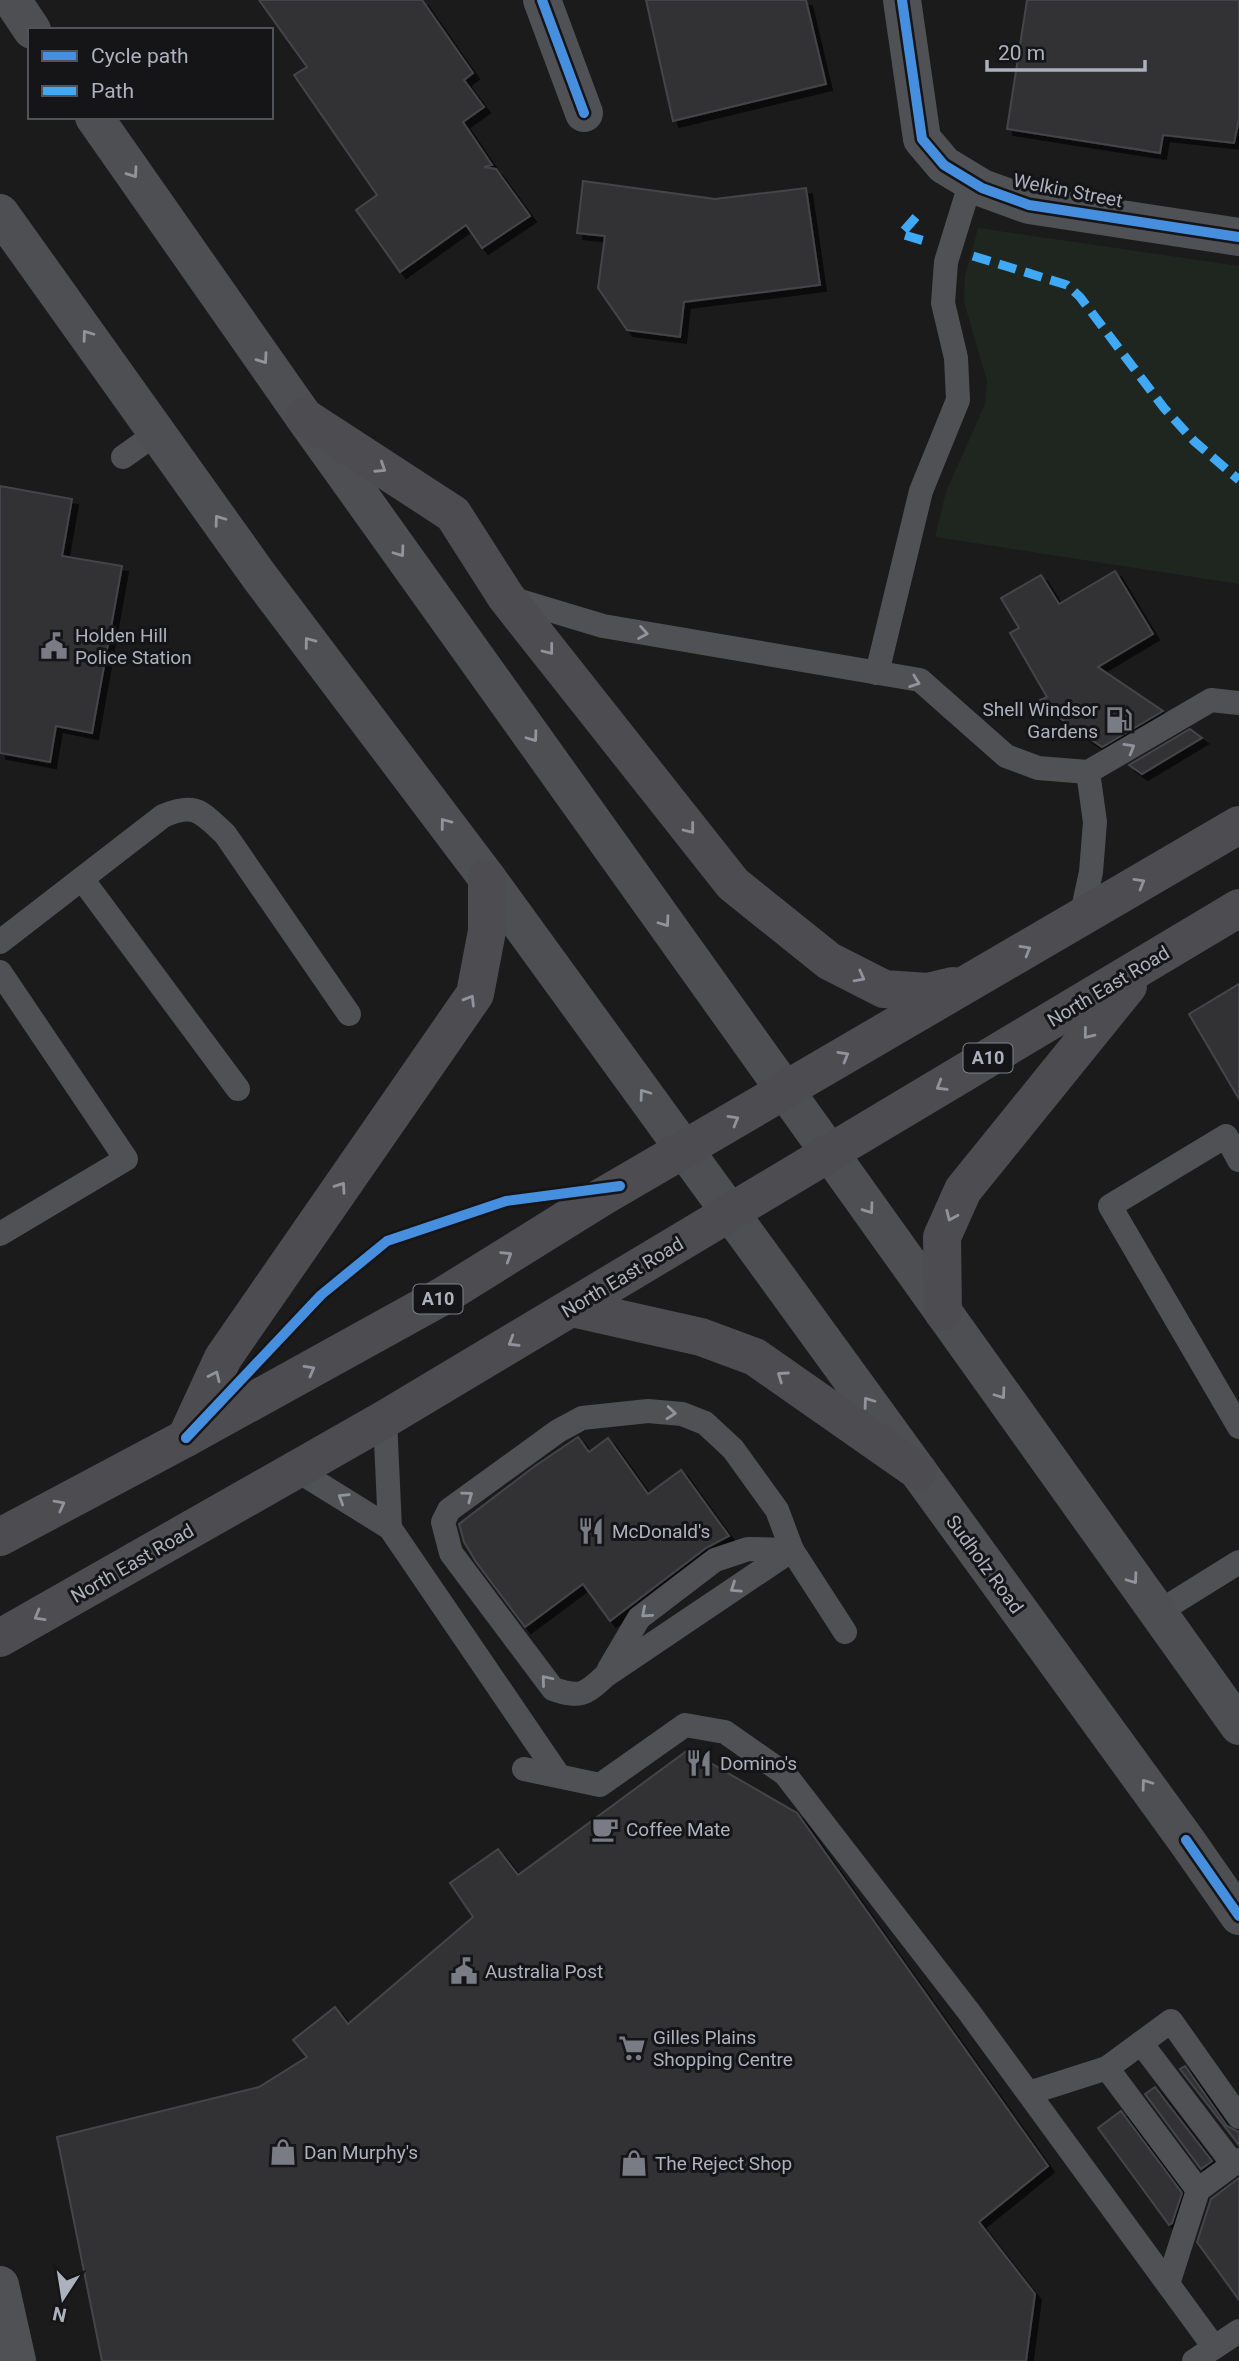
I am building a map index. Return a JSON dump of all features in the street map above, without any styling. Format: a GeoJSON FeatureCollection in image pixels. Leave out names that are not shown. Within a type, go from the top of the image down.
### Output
{"type":"FeatureCollection","features":[{"type":"Feature","properties":{"kind":"highway"},"geometry":{"type":"LineString","coordinates":[[304,417],[453,514],[506,597],[733,884],[830,961],[884,989],[928,992],[972,982]]}},
{"type":"Feature","properties":{"kind":"highway","name":"A10"},"geometry":{"type":"LineString","coordinates":[[0,1537],[443,1296],[602,1197],[1239,825]]}},
{"type":"Feature","properties":{"kind":"highway"},"geometry":{"type":"LineString","coordinates":[[186,1438],[223,1358],[475,994],[487,931],[486,878]]}},
{"type":"Feature","properties":{"kind":"highway","name":"North East Road"},"geometry":{"type":"LineString","coordinates":[[0,1638],[385,1419],[1239,908]]}},
{"type":"Feature","properties":{"kind":"highway"},"geometry":{"type":"LineString","coordinates":[[943,1312],[942,1237],[963,1190],[1147,963]]}},
{"type":"Feature","properties":{"kind":"highway"},"geometry":{"type":"LineString","coordinates":[[572,1308],[701,1337],[755,1357],[918,1471]]}},
{"type":"Feature","properties":{"kind":"main road"},"geometry":{"type":"LineString","coordinates":[[95,119],[304,417],[1239,1726]]}},
{"type":"Feature","properties":{"kind":"main road","name":"Sudholz Road"},"geometry":{"type":"LineString","coordinates":[[0,214],[259,576],[486,878],[1239,1916]]}},
{"type":"Feature","properties":{"kind":"street"},"geometry":{"type":"LineString","coordinates":[[541,0],[584,113]]}},
{"type":"Feature","properties":{"kind":"street","name":"Welkin Street"},"geometry":{"type":"LineString","coordinates":[[902,0],[922,139],[944,165],[982,188],[1029,205],[1239,237]]}},
{"type":"Feature","properties":{"kind":"street"},"geometry":{"type":"LineString","coordinates":[[0,2285],[18,2361]]}},
{"type":"Feature","properties":{"kind":"lane"},"geometry":{"type":"LineString","coordinates":[[877,673],[921,491],[958,400],[956,358],[943,303],[946,262],[971,181]]}},
{"type":"Feature","properties":{"kind":"lane"},"geometry":{"type":"LineString","coordinates":[[123,457],[157,433]]}},
{"type":"Feature","properties":{"kind":"lane"},"geometry":{"type":"LineString","coordinates":[[506,597],[603,626],[920,680],[1006,756],[1038,768],[1088,772],[1211,700],[1239,702]]}},
{"type":"Feature","properties":{"kind":"lane"},"geometry":{"type":"LineString","coordinates":[[1081,918],[1091,872],[1096,822],[1088,772]]}},
{"type":"Feature","properties":{"kind":"lane"},"geometry":{"type":"LineString","coordinates":[[0,943],[163,816],[183,808],[202,813],[225,834],[349,1014]]}},
{"type":"Feature","properties":{"kind":"lane"},"geometry":{"type":"LineString","coordinates":[[82,879],[237,1089]]}},
{"type":"Feature","properties":{"kind":"lane"},"geometry":{"type":"LineString","coordinates":[[0,972],[126,1159],[0,1234]]}},
{"type":"Feature","properties":{"kind":"lane"},"geometry":{"type":"LineString","coordinates":[[1239,1160],[1226,1136],[1110,1206],[1239,1427]]}},
{"type":"Feature","properties":{"kind":"lane"},"geometry":{"type":"LineString","coordinates":[[792,1550],[605,1676],[589,1692],[570,1694],[553,1689],[452,1553],[443,1522],[449,1510],[558,1432],[582,1418],[648,1411],[682,1414],[705,1423],[733,1449],[778,1510],[792,1550],[845,1632]]}},
{"type":"Feature","properties":{"kind":"lane"},"geometry":{"type":"LineString","coordinates":[[385,1419],[390,1528]]}},
{"type":"Feature","properties":{"kind":"lane"},"geometry":{"type":"LineString","coordinates":[[295,1469],[390,1528],[559,1776]]}},
{"type":"Feature","properties":{"kind":"lane"},"geometry":{"type":"LineString","coordinates":[[605,1676],[639,1618],[715,1560],[748,1549],[792,1550]]}},
{"type":"Feature","properties":{"kind":"lane"},"geometry":{"type":"LineString","coordinates":[[1157,1613],[1239,1562]]}},
{"type":"Feature","properties":{"kind":"lane"},"geometry":{"type":"LineString","coordinates":[[524,1769],[600,1785],[685,1725],[725,1732],[785,1774],[969,2012],[1214,2347]]}},
{"type":"Feature","properties":{"kind":"lane"},"geometry":{"type":"LineString","coordinates":[[1029,2093],[1107,2068],[1171,2021],[1239,2117]]}},
{"type":"Feature","properties":{"kind":"lane"},"geometry":{"type":"LineString","coordinates":[[1140,2043],[1236,2162],[1198,2190],[1168,2284]]}},
{"type":"Feature","properties":{"kind":"lane"},"geometry":{"type":"LineString","coordinates":[[1107,2068],[1198,2190]]}},
{"type":"Feature","properties":{"kind":"lane"},"geometry":{"type":"LineString","coordinates":[[1194,2361],[1239,2331]]}},
{"type":"Feature","properties":{"kind":"shaded area"},"geometry":{"type":"Polygon","coordinates":[[[978,228],[1239,266],[1239,584],[935,537],[946,492],[985,404],[987,381],[964,302],[965,276],[978,228]]]}},
{"type":"Feature","properties":{"kind":"building"},"geometry":{"type":"Polygon","coordinates":[[[259,0],[422,0],[473,73],[464,80],[484,107],[463,122],[492,165],[484,167],[496,169],[530,216],[482,248],[466,225],[400,272],[356,210],[377,195],[294,75],[307,67],[259,0]]]}},
{"type":"Feature","properties":{"kind":"building"},"geometry":{"type":"Polygon","coordinates":[[[646,0],[806,0],[826,84],[673,121],[646,0]]]}},
{"type":"Feature","properties":{"kind":"building"},"geometry":{"type":"Polygon","coordinates":[[[1027,0],[1239,0],[1239,119],[1234,143],[1163,135],[1160,153],[1007,129],[1027,0]]]}},
{"type":"Feature","properties":{"kind":"building"},"geometry":{"type":"Polygon","coordinates":[[[583,181],[715,199],[806,188],[820,285],[684,302],[680,337],[627,330],[598,288],[605,236],[577,233],[583,181]]]}},
{"type":"Feature","properties":{"kind":"building","name":"Holden Hill Police Station"},"geometry":{"type":"Polygon","coordinates":[[[0,486],[72,499],[62,556],[122,566],[92,733],[56,726],[50,762],[0,753],[0,486]]]}},
{"type":"Feature","properties":{"kind":"building"},"geometry":{"type":"Polygon","coordinates":[[[1115,571],[1153,634],[1098,667],[1163,711],[1102,747],[1036,702],[1047,697],[1010,633],[1019,628],[1001,598],[1041,575],[1059,604],[1115,571]]]}},
{"type":"Feature","properties":{"kind":"building"},"geometry":{"type":"Polygon","coordinates":[[[1190,729],[1202,738],[1142,774],[1129,765],[1190,729]]]}},
{"type":"Feature","properties":{"kind":"building"},"geometry":{"type":"Polygon","coordinates":[[[1239,984],[1239,1099],[1189,1014],[1239,984]]]}},
{"type":"Feature","properties":{"kind":"building","name":"McDonald's"},"geometry":{"type":"Polygon","coordinates":[[[578,1437],[589,1452],[608,1438],[648,1494],[681,1470],[729,1536],[706,1548],[610,1621],[583,1584],[525,1627],[476,1562],[464,1542],[459,1524],[578,1437]]]}},
{"type":"Feature","properties":{"kind":"building","name":"Gilles Plains Shopping Centre"},"geometry":{"type":"Polygon","coordinates":[[[688,1750],[797,1813],[1048,2166],[979,2222],[1035,2294],[1026,2361],[102,2361],[57,2137],[259,2087],[307,2057],[293,2040],[335,2007],[348,2024],[473,1917],[450,1883],[498,1849],[518,1875],[688,1750]]]}},
{"type":"Feature","properties":{"kind":"building"},"geometry":{"type":"Polygon","coordinates":[[[1185,2066],[1227,2126],[1239,2132],[1239,2145],[1180,2069],[1185,2066]]]}},
{"type":"Feature","properties":{"kind":"building"},"geometry":{"type":"Polygon","coordinates":[[[1155,2087],[1212,2161],[1201,2169],[1145,2094],[1155,2087]]]}},
{"type":"Feature","properties":{"kind":"building"},"geometry":{"type":"Polygon","coordinates":[[[1121,2111],[1182,2193],[1169,2225],[1098,2128],[1121,2111]]]}},
{"type":"Feature","properties":{"kind":"building"},"geometry":{"type":"Polygon","coordinates":[[[1239,2178],[1239,2300],[1197,2242],[1211,2199],[1239,2178]]]}},
{"type":"Feature","properties":{"kind":"marked path"},"geometry":{"type":"LineString","coordinates":[[916,217],[901,234],[928,242]]}},
{"type":"Feature","properties":{"kind":"marked path"},"geometry":{"type":"LineString","coordinates":[[973,256],[1067,285],[1080,297],[1164,408],[1194,441],[1239,480]]}},
{"type":"Feature","properties":{"kind":"cycle path"},"geometry":{"type":"LineString","coordinates":[[542,0],[584,113]]}},
{"type":"Feature","properties":{"kind":"cycle path"},"geometry":{"type":"LineString","coordinates":[[902,0],[922,139],[944,165],[982,188],[1029,205],[1239,237]]}},
{"type":"Feature","properties":{"kind":"cycle path"},"geometry":{"type":"LineString","coordinates":[[186,1438],[321,1295],[387,1241],[506,1201],[620,1186]]}},
{"type":"Feature","properties":{"kind":"cycle path"},"geometry":{"type":"LineString","coordinates":[[1186,1840],[1239,1916]]}},
{"type":"Feature","properties":{"kind":"place","name":"Holden Hill Police Station"},"geometry":{"type":"Point","coordinates":[54,646]}},
{"type":"Feature","properties":{"kind":"place","name":"Shell Windsor Gardens"},"geometry":{"type":"Point","coordinates":[1119,720]}},
{"type":"Feature","properties":{"kind":"place","name":"McDonald's"},"geometry":{"type":"Point","coordinates":[591,1531]}},
{"type":"Feature","properties":{"kind":"place","name":"Domino's"},"geometry":{"type":"Point","coordinates":[699,1763]}},
{"type":"Feature","properties":{"kind":"place","name":"Coffee Mate"},"geometry":{"type":"Point","coordinates":[605,1829]}},
{"type":"Feature","properties":{"kind":"place","name":"Australia Post"},"geometry":{"type":"Point","coordinates":[464,1971]}},
{"type":"Feature","properties":{"kind":"place","name":"Gilles Plains Shopping Centre"},"geometry":{"type":"Point","coordinates":[632,2048]}},
{"type":"Feature","properties":{"kind":"place","name":"Dan Murphy's"},"geometry":{"type":"Point","coordinates":[283,2152]}},
{"type":"Feature","properties":{"kind":"place","name":"The Reject Shop"},"geometry":{"type":"Point","coordinates":[634,2163]}}]}
